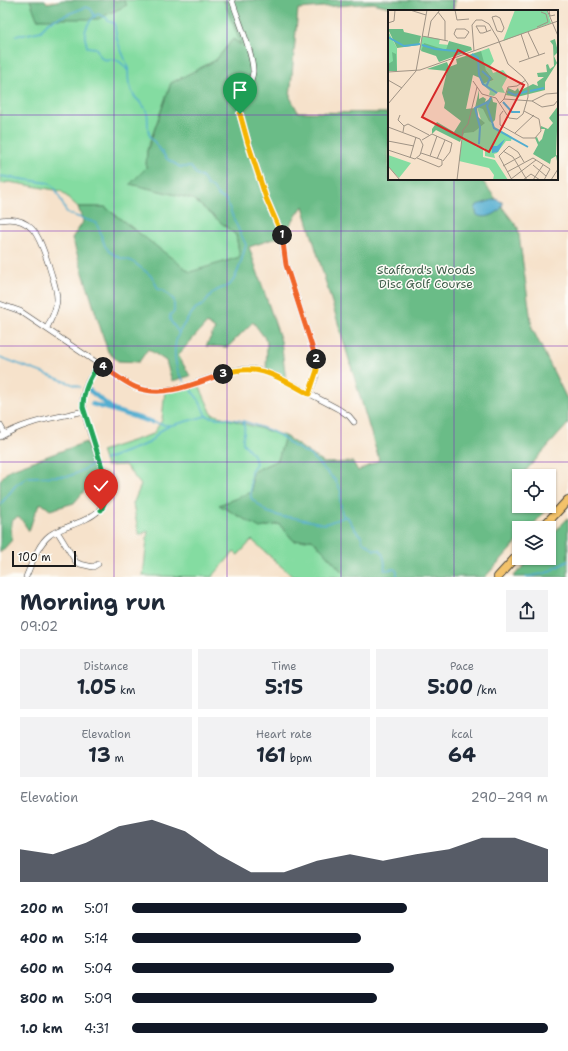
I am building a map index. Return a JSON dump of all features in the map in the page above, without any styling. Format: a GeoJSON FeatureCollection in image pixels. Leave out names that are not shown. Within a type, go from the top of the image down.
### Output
{"type":"FeatureCollection","features":[{"type":"Feature","properties":{"kind":"main road"},"geometry":{"type":"LineString","coordinates":[[548,521],[568,500]]}},
{"type":"Feature","properties":{"kind":"main road"},"geometry":{"type":"LineString","coordinates":[[498,577],[512,562]]}},
{"type":"Feature","properties":{"kind":"street"},"geometry":{"type":"LineString","coordinates":[[232,0],[253,64],[252,78],[242,102],[240,114],[266,198],[281,232],[286,265],[317,362],[316,376],[309,394]]}},
{"type":"Feature","properties":{"kind":"street"},"geometry":{"type":"LineString","coordinates":[[0,220],[18,220],[32,227],[42,244],[56,289],[57,299],[56,306],[47,328]]}},
{"type":"Feature","properties":{"kind":"street"},"geometry":{"type":"LineString","coordinates":[[0,304],[20,311],[130,385],[150,391],[164,391],[178,388],[233,370],[248,369],[268,372],[340,410],[349,416],[354,422]]}},
{"type":"Feature","properties":{"kind":"street"},"geometry":{"type":"LineString","coordinates":[[26,577],[40,546],[51,534],[89,518],[101,510],[105,500],[107,485],[106,478],[84,411],[83,398],[89,379],[99,364]]}},
{"type":"Feature","properties":{"kind":"street"},"geometry":{"type":"LineString","coordinates":[[0,424],[2,435],[15,428],[84,411]]}},
{"type":"Feature","properties":{"kind":"street"},"geometry":{"type":"LineString","coordinates":[[57,531],[76,562],[93,567],[98,564]]}},
{"type":"Feature","properties":{"kind":"green space"},"geometry":{"type":"Polygon","coordinates":[[[0,0],[30,0],[38,19],[126,5],[123,0],[224,0],[242,45],[233,39],[216,60],[171,83],[147,150],[146,168],[131,184],[193,199],[236,235],[240,257],[190,273],[105,207],[78,207],[61,191],[9,182],[0,184],[0,0]]]}},
{"type":"Feature","properties":{"kind":"green space"},"geometry":{"type":"Polygon","coordinates":[[[30,0],[45,0],[47,3],[63,0],[123,0],[127,5],[98,19],[37,19],[30,0]]]}},
{"type":"Feature","properties":{"kind":"green space","name":"Stafford's Woods Disc Golf Course"},"geometry":{"type":"Polygon","coordinates":[[[224,0],[455,0],[453,10],[404,10],[373,3],[298,9],[290,97],[298,112],[388,113],[388,180],[482,180],[518,228],[532,328],[567,399],[568,398],[568,424],[527,469],[512,469],[512,513],[544,513],[536,521],[512,521],[512,548],[485,577],[347,577],[312,539],[294,541],[279,524],[260,528],[219,505],[252,492],[252,472],[278,460],[285,436],[324,463],[353,462],[358,471],[379,460],[303,206],[282,236],[249,247],[281,341],[286,380],[266,373],[267,341],[253,322],[228,347],[206,346],[215,329],[207,323],[178,355],[190,376],[172,381],[166,361],[148,349],[139,362],[118,361],[108,352],[72,238],[83,222],[78,207],[105,207],[190,272],[240,257],[236,235],[193,199],[130,184],[146,168],[147,151],[171,83],[216,60],[233,39],[241,45],[224,0]]]}},
{"type":"Feature","properties":{"kind":"green space"},"geometry":{"type":"Polygon","coordinates":[[[199,385],[212,414],[285,436],[278,460],[252,472],[252,492],[220,505],[279,524],[294,541],[312,539],[347,577],[293,577],[252,540],[238,555],[234,552],[212,577],[143,576],[148,531],[139,535],[133,504],[141,485],[125,465],[106,466],[101,451],[153,434],[162,420],[165,390],[199,385]]]}},
{"type":"Feature","properties":{"kind":"green space"},"geometry":{"type":"Polygon","coordinates":[[[86,442],[101,485],[97,494],[85,490],[74,503],[50,510],[41,503],[35,513],[29,531],[21,519],[17,517],[11,522],[12,540],[0,553],[0,480],[9,470],[86,442]]]}},
{"type":"Feature","properties":{"kind":"green space"},"geometry":{"type":"Polygon","coordinates":[[[568,518],[568,577],[513,577],[524,565],[556,565],[556,531],[568,518]]]}},
{"type":"Feature","properties":{"kind":"water"},"geometry":{"type":"Polygon","coordinates":[[[496,199],[503,204],[499,211],[484,217],[477,215],[475,209],[477,205],[496,199]]]}},
{"type":"Feature","properties":{"kind":"waterway"},"geometry":{"type":"LineString","coordinates":[[16,35],[41,31],[48,22],[86,7],[91,9],[95,17]]}},
{"type":"Feature","properties":{"kind":"waterway"},"geometry":{"type":"LineString","coordinates":[[128,71],[118,61],[113,59],[103,59],[96,48],[87,47],[85,38],[86,30],[93,18],[98,14],[114,23],[116,37],[128,68],[131,89],[135,97],[143,105],[147,112],[148,130],[150,136],[167,159],[180,167],[191,167],[196,174],[203,178],[207,185],[213,188],[217,195],[226,200],[246,245],[237,273],[232,283],[216,291],[204,304],[196,308],[179,333],[175,345],[175,358],[178,371],[184,381]]}},
{"type":"Feature","properties":{"kind":"waterway"},"geometry":{"type":"LineString","coordinates":[[0,176],[49,183],[55,188],[66,211],[69,214],[96,223],[105,246],[110,252],[120,258],[132,261],[153,278],[158,289],[164,291],[174,300],[174,312],[170,315],[170,320],[179,333]]}},
{"type":"Feature","properties":{"kind":"waterway"},"geometry":{"type":"LineString","coordinates":[[0,357],[80,387]]}},
{"type":"Feature","properties":{"kind":"waterway"},"geometry":{"type":"LineString","coordinates":[[89,390],[114,410]]}},
{"type":"Feature","properties":{"kind":"waterway"},"geometry":{"type":"LineString","coordinates":[[191,390],[199,400],[206,416]]}},
{"type":"Feature","properties":{"kind":"waterway"},"geometry":{"type":"LineString","coordinates":[[92,404],[152,422]]}},
{"type":"Feature","properties":{"kind":"waterway"},"geometry":{"type":"LineString","coordinates":[[152,422],[173,425],[206,416],[243,421],[279,435],[292,445],[310,455],[335,480],[341,491],[340,501],[342,514],[348,518],[361,536],[363,542],[374,550],[380,550],[383,554],[385,565],[384,570],[395,569],[397,572],[397,577]]}},
{"type":"Feature","properties":{"kind":"waterway"},"geometry":{"type":"LineString","coordinates":[[243,421],[245,428],[243,443],[252,453],[256,463],[251,470],[251,498],[267,512],[283,517],[325,524],[344,517]]}},
{"type":"Feature","properties":{"kind":"waterway"},"geometry":{"type":"LineString","coordinates":[[104,460],[149,443],[160,431],[169,426]]}},
{"type":"Feature","properties":{"kind":"waterway"},"geometry":{"type":"LineString","coordinates":[[0,505],[16,485],[28,477],[69,476],[95,464]]}},
{"type":"Feature","properties":{"kind":"waterway"},"geometry":{"type":"LineString","coordinates":[[526,577],[546,573],[568,561]]}},
{"type":"Feature","properties":{"kind":"route"},"geometry":{"type":"LineString","coordinates":[[101,510],[107,493],[106,478],[83,407],[85,388],[99,364],[130,385],[143,390],[156,392],[178,388],[233,370],[248,369],[268,372],[309,394],[316,376],[317,362],[286,265],[281,232],[266,198],[240,114]]}}]}
